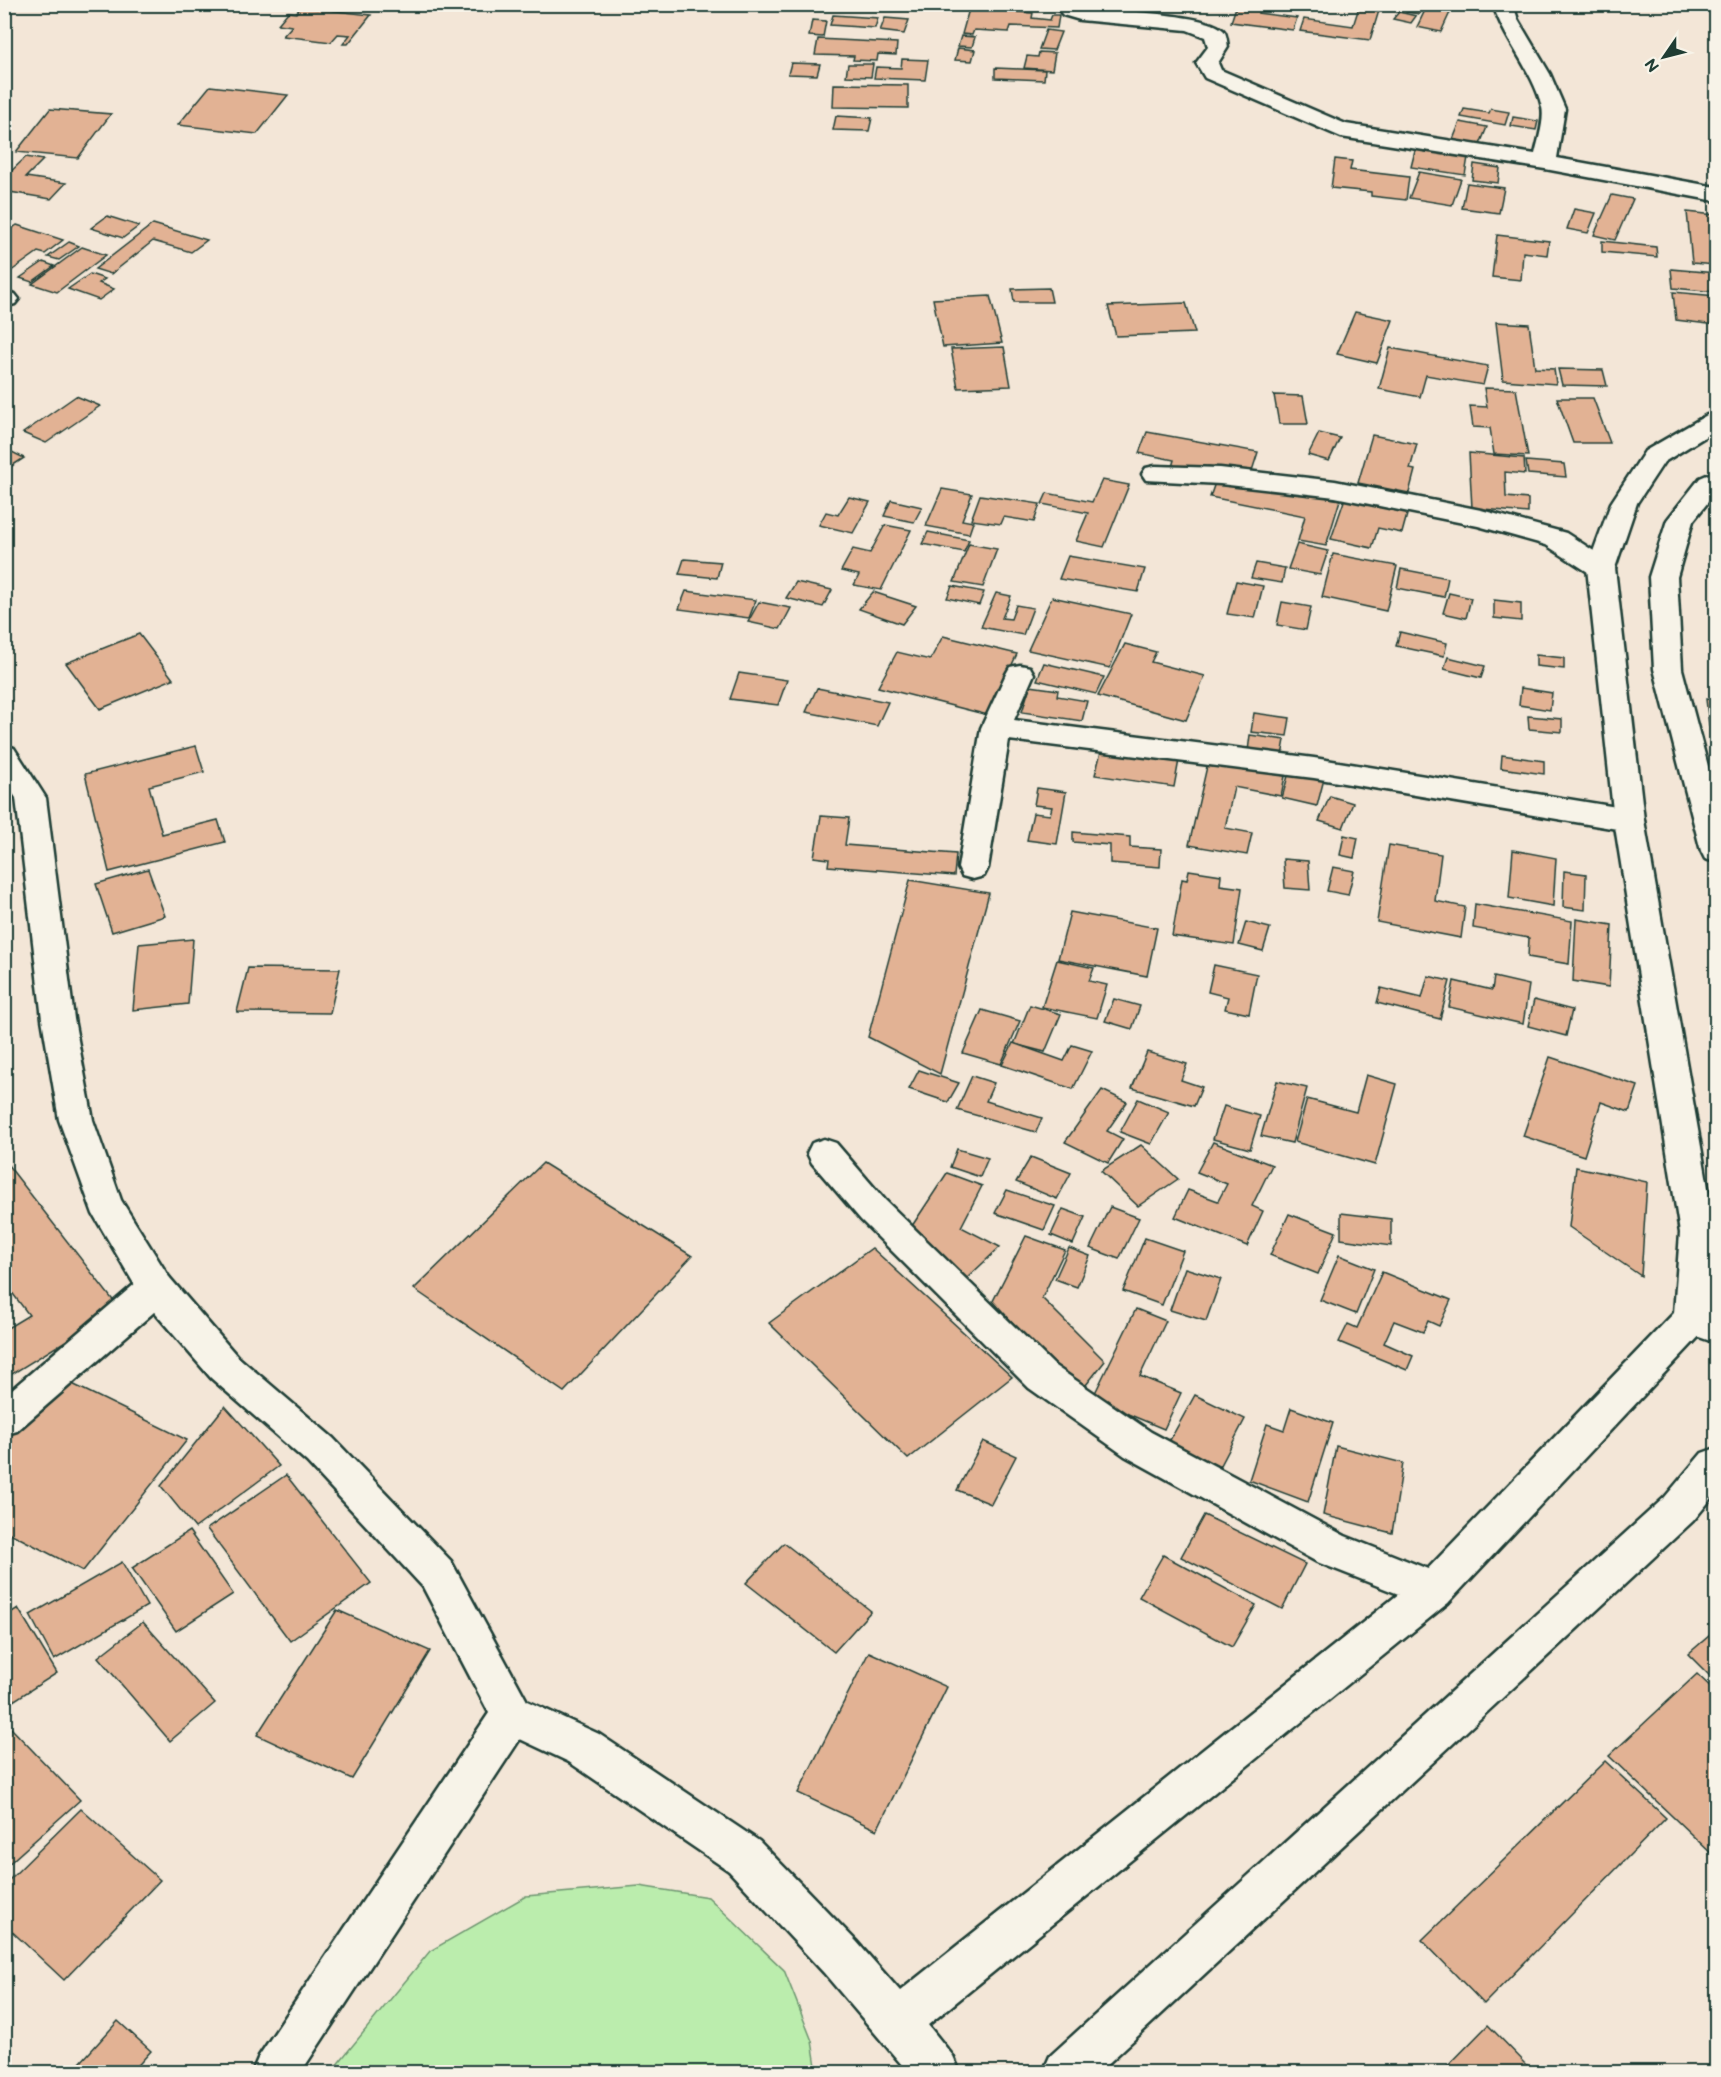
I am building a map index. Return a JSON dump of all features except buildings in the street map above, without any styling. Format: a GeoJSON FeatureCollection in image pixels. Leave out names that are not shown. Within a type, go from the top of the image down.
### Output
{"type":"FeatureCollection","features":[{"type":"Feature","properties":{"kind":"main road"},"geometry":{"type":"LineString","coordinates":[[1064,4],[1070,11],[1080,14],[1190,24],[1215,33],[1218,46],[1207,63],[1212,74],[1341,130],[1545,162],[1716,194]]}},
{"type":"Feature","properties":{"kind":"main road"},"geometry":{"type":"LineString","coordinates":[[1503,4],[1508,20],[1539,74],[1554,109],[1545,162]]}},
{"type":"Feature","properties":{"kind":"main road"},"geometry":{"type":"LineString","coordinates":[[897,2022],[1434,1590],[1704,1324],[1698,1233],[1629,820],[1601,568],[1624,503],[1654,457],[1716,420]]}},
{"type":"Feature","properties":{"kind":"main road"},"geometry":{"type":"LineString","coordinates":[[1155,474],[1220,476],[1335,489],[1481,518],[1556,539],[1601,568]]}},
{"type":"Feature","properties":{"kind":"main road"},"geometry":{"type":"LineString","coordinates":[[1716,479],[1708,484],[1680,520],[1663,577],[1668,669],[1716,851]]}},
{"type":"Feature","properties":{"kind":"main road"},"geometry":{"type":"LineString","coordinates":[[973,868],[996,728],[1020,674]]}},
{"type":"Feature","properties":{"kind":"main road"},"geometry":{"type":"LineString","coordinates":[[996,728],[1314,768],[1629,820]]}},
{"type":"Feature","properties":{"kind":"main road"},"geometry":{"type":"LineString","coordinates":[[4,755],[31,798],[58,1019],[76,1120],[105,1204],[156,1288],[224,1367],[320,1450],[437,1574],[512,1715],[584,1748],[744,1856],[840,1957],[897,2022],[937,2073]]}},
{"type":"Feature","properties":{"kind":"main road"},"geometry":{"type":"LineString","coordinates":[[824,1153],[873,1210],[1042,1377],[1138,1444],[1331,1550],[1434,1590]]}},
{"type":"Feature","properties":{"kind":"main road"},"geometry":{"type":"LineString","coordinates":[[4,1419],[156,1288]]}},
{"type":"Feature","properties":{"kind":"main road"},"geometry":{"type":"LineString","coordinates":[[1066,2073],[1679,1509],[1716,1465]]}},
{"type":"Feature","properties":{"kind":"main road"},"geometry":{"type":"LineString","coordinates":[[275,2073],[512,1715]]}},
{"type":"Feature","properties":{"kind":"green space"},"geometry":{"type":"Polygon","coordinates":[[[639,1886],[708,1897],[784,1970],[812,2041],[817,2072],[331,2072],[430,1951],[526,1896],[639,1886]]]}}]}
